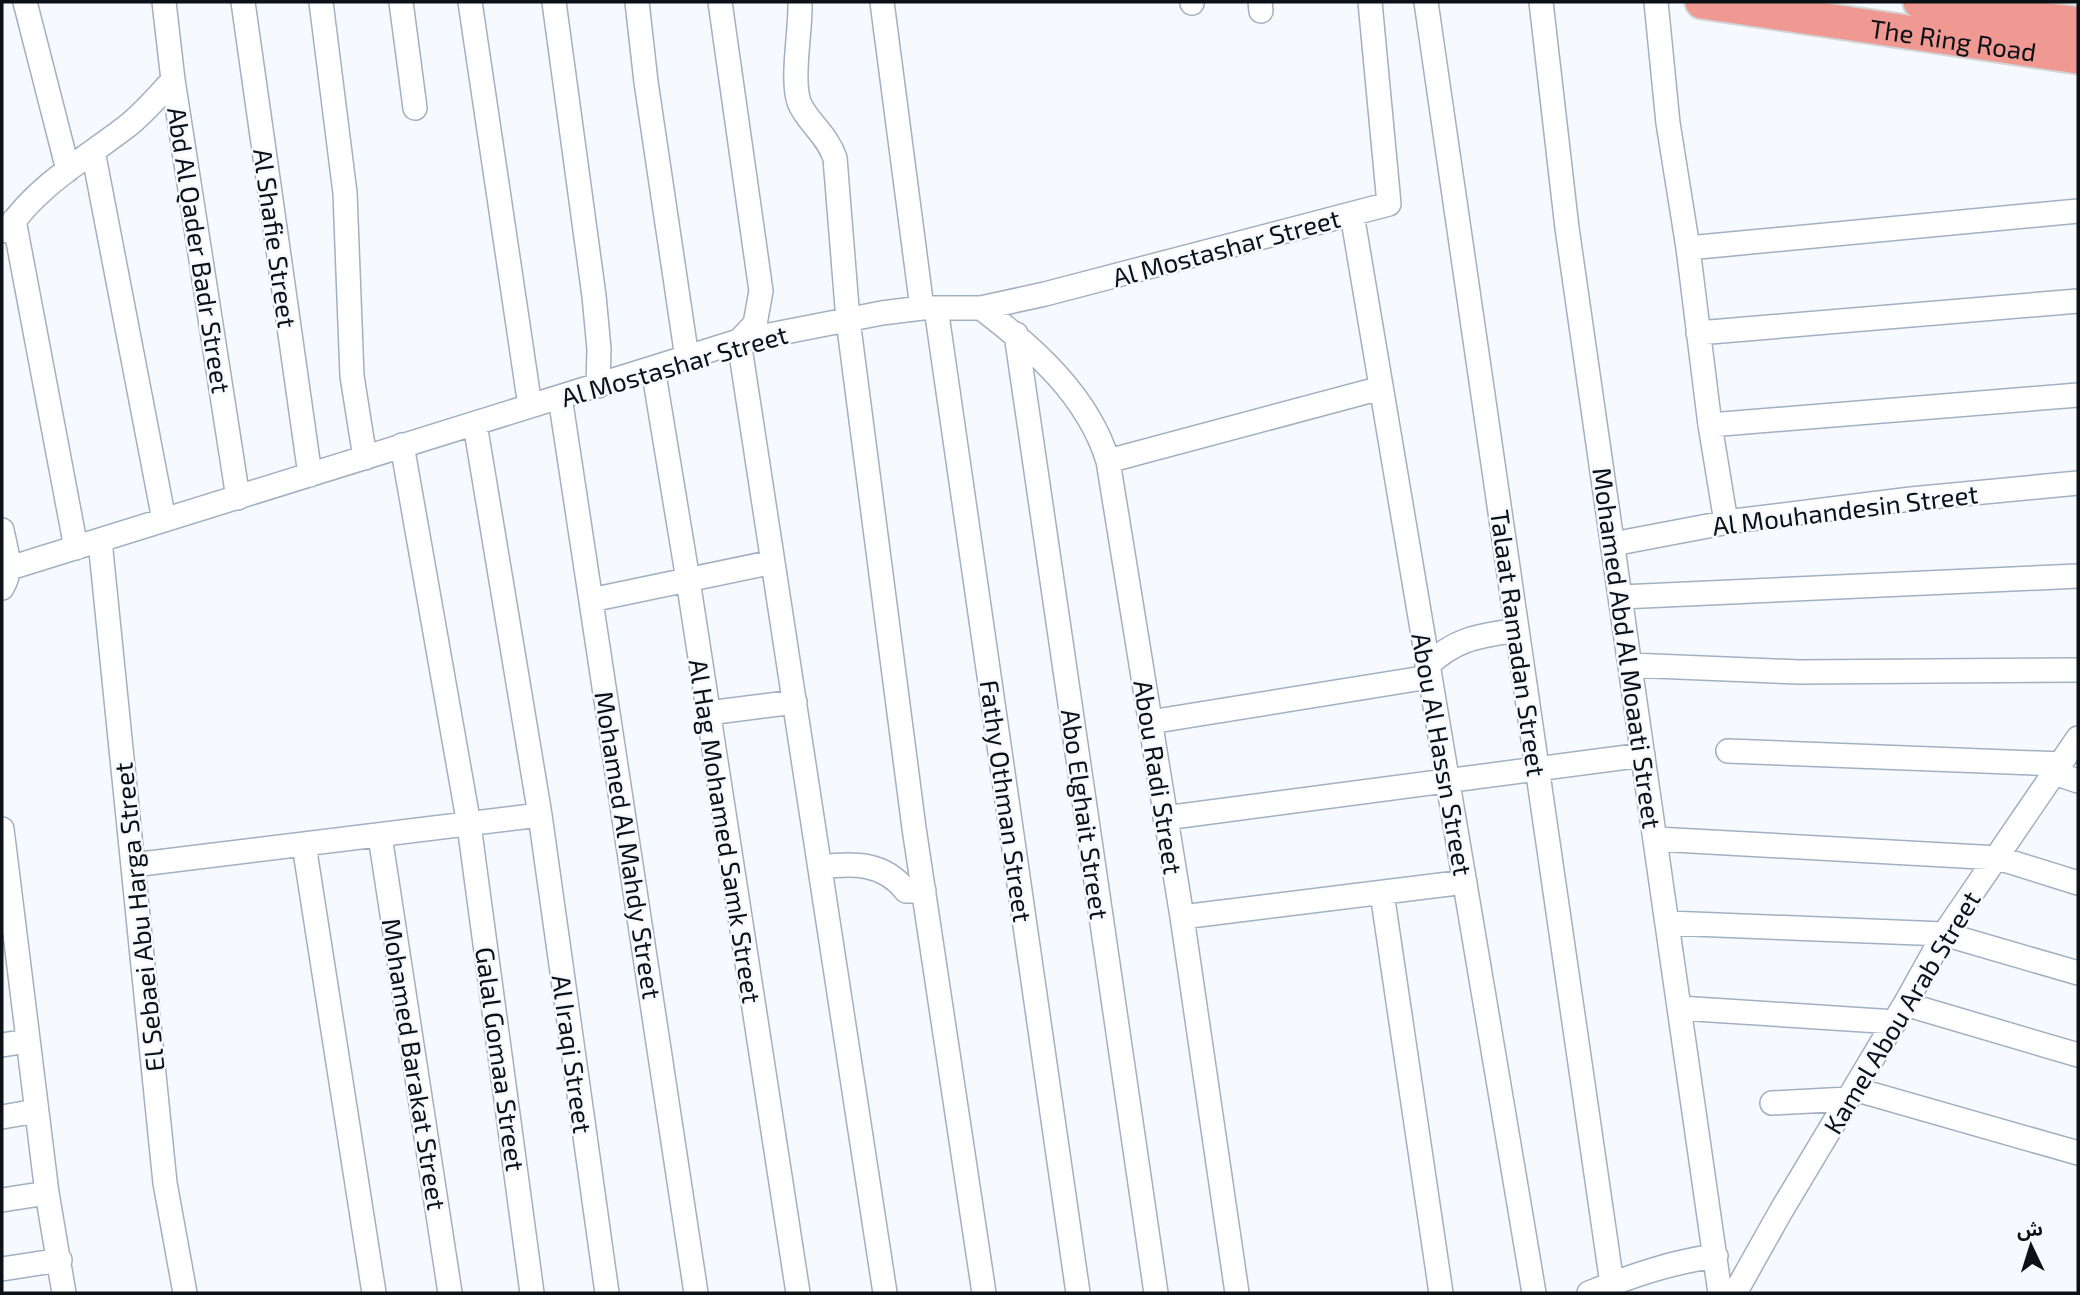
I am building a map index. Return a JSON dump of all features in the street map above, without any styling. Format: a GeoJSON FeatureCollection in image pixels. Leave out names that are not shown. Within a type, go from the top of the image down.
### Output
{"type":"FeatureCollection","features":[{"type":"Feature","properties":{"kind":"highway","name":"The Ring Road"},"geometry":{"type":"LineString","coordinates":[[1702,2],[1927,13],[2078,24]]}},
{"type":"Feature","properties":{"kind":"highway","name":"The Ring Road"},"geometry":{"type":"LineString","coordinates":[[1927,13],[2078,57]]}},
{"type":"Feature","properties":{"kind":"street"},"geometry":{"type":"LineString","coordinates":[[24,2],[68,170]]}},
{"type":"Feature","properties":{"kind":"street","name":"Abd Al Qader Badr Street"},"geometry":{"type":"LineString","coordinates":[[164,2],[173,80],[238,498]]}},
{"type":"Feature","properties":{"kind":"street","name":"Al Shafie Street"},"geometry":{"type":"LineString","coordinates":[[243,2],[310,475]]}},
{"type":"Feature","properties":{"kind":"street"},"geometry":{"type":"LineString","coordinates":[[321,2],[345,192],[352,376],[365,458]]}},
{"type":"Feature","properties":{"kind":"street"},"geometry":{"type":"LineString","coordinates":[[401,2],[415,108]]}},
{"type":"Feature","properties":{"kind":"street"},"geometry":{"type":"LineString","coordinates":[[470,2],[530,406]]}},
{"type":"Feature","properties":{"kind":"street"},"geometry":{"type":"LineString","coordinates":[[554,2],[594,296],[599,349],[598,386]]}},
{"type":"Feature","properties":{"kind":"street"},"geometry":{"type":"LineString","coordinates":[[637,2],[646,82],[687,358]]}},
{"type":"Feature","properties":{"kind":"street"},"geometry":{"type":"LineString","coordinates":[[720,2],[761,291],[755,324],[739,341],[885,1293]]}},
{"type":"Feature","properties":{"kind":"street"},"geometry":{"type":"LineString","coordinates":[[800,2],[796,87],[801,106],[825,137],[835,158],[848,320],[924,891],[984,1293]]}},
{"type":"Feature","properties":{"kind":"street","name":"Fathy Othman Street"},"geometry":{"type":"LineString","coordinates":[[882,2],[1078,1293]]}},
{"type":"Feature","properties":{"kind":"street","name":"Al Mostashar Street"},"geometry":{"type":"LineString","coordinates":[[5,574],[164,520],[739,341],[882,313],[929,308],[981,308],[1045,294],[1389,204],[1370,2]]}},
{"type":"Feature","properties":{"kind":"street","name":"Talaat Ramadan Street"},"geometry":{"type":"LineString","coordinates":[[1426,2],[1612,1284]]}},
{"type":"Feature","properties":{"kind":"street","name":"Mohamed Abd Al Moaati Street"},"geometry":{"type":"LineString","coordinates":[[1541,2],[1567,228],[1720,1293]]}},
{"type":"Feature","properties":{"kind":"street"},"geometry":{"type":"LineString","coordinates":[[1656,2],[1668,123],[1726,522]]}},
{"type":"Feature","properties":{"kind":"street"},"geometry":{"type":"LineString","coordinates":[[76,548],[8,230],[68,170],[129,125],[173,80]]}},
{"type":"Feature","properties":{"kind":"street"},"geometry":{"type":"LineString","coordinates":[[93,151],[164,520]]}},
{"type":"Feature","properties":{"kind":"street"},"geometry":{"type":"LineString","coordinates":[[1688,248],[2078,211]]}},
{"type":"Feature","properties":{"kind":"street","name":"Abou Al Hassn Street"},"geometry":{"type":"LineString","coordinates":[[1352,214],[1534,1293]]}},
{"type":"Feature","properties":{"kind":"street"},"geometry":{"type":"LineString","coordinates":[[1698,332],[2078,300]]}},
{"type":"Feature","properties":{"kind":"street","name":"Abou Radi Street"},"geometry":{"type":"LineString","coordinates":[[981,308],[1016,334],[1083,407],[1098,434],[1108,461],[1182,917],[1237,1293]]}},
{"type":"Feature","properties":{"kind":"street","name":"Abo Elghait Street"},"geometry":{"type":"LineString","coordinates":[[1016,334],[1156,1293]]}},
{"type":"Feature","properties":{"kind":"street","name":"Al Hag Mohamed Samk Street"},"geometry":{"type":"LineString","coordinates":[[653,369],[797,1293]]}},
{"type":"Feature","properties":{"kind":"street"},"geometry":{"type":"LineString","coordinates":[[1108,461],[1381,388]]}},
{"type":"Feature","properties":{"kind":"street"},"geometry":{"type":"LineString","coordinates":[[1710,425],[2078,396]]}},
{"type":"Feature","properties":{"kind":"street","name":"Mohamed Al Mahdy Street"},"geometry":{"type":"LineString","coordinates":[[560,397],[696,1293]]}},
{"type":"Feature","properties":{"kind":"street","name":"Al Iraqi Street"},"geometry":{"type":"LineString","coordinates":[[475,424],[540,815],[607,1293]]}},
{"type":"Feature","properties":{"kind":"street","name":"Galal Gomaa Street"},"geometry":{"type":"LineString","coordinates":[[402,445],[469,825],[533,1293]]}},
{"type":"Feature","properties":{"kind":"street","name":"Al Mouhandesin Street"},"geometry":{"type":"LineString","coordinates":[[1613,544],[1726,522],[1911,499],[2078,483]]}},
{"type":"Feature","properties":{"kind":"street"},"geometry":{"type":"LineString","coordinates":[[2,530],[5,574]]}},
{"type":"Feature","properties":{"kind":"street","name":"El Sebaei Abu Harga Street"},"geometry":{"type":"LineString","coordinates":[[100,541],[165,1183],[185,1293]]}},
{"type":"Feature","properties":{"kind":"street"},"geometry":{"type":"LineString","coordinates":[[592,600],[773,562]]}},
{"type":"Feature","properties":{"kind":"street"},"geometry":{"type":"LineString","coordinates":[[1621,597],[2078,576]]}},
{"type":"Feature","properties":{"kind":"street"},"geometry":{"type":"LineString","coordinates":[[1150,722],[1428,671],[1437,656],[1465,640],[1517,630]]}},
{"type":"Feature","properties":{"kind":"street"},"geometry":{"type":"LineString","coordinates":[[1630,664],[1799,672],[2078,670]]}},
{"type":"Feature","properties":{"kind":"street"},"geometry":{"type":"LineString","coordinates":[[708,713],[795,702]]}},
{"type":"Feature","properties":{"kind":"street","name":"Kamel Abou Arab Street"},"geometry":{"type":"LineString","coordinates":[[1735,1293],[1944,934],[2078,738]]}},
{"type":"Feature","properties":{"kind":"street"},"geometry":{"type":"LineString","coordinates":[[1728,751],[2058,769],[2078,781]]}},
{"type":"Feature","properties":{"kind":"street"},"geometry":{"type":"LineString","coordinates":[[1165,818],[1643,755]]}},
{"type":"Feature","properties":{"kind":"street"},"geometry":{"type":"LineString","coordinates":[[133,864],[540,815]]}},
{"type":"Feature","properties":{"kind":"street"},"geometry":{"type":"LineString","coordinates":[[2,835],[10,973],[27,1041],[47,1193],[64,1293]]}},
{"type":"Feature","properties":{"kind":"street","name":"Mohamed Barakat Street"},"geometry":{"type":"LineString","coordinates":[[380,836],[450,1293]]}},
{"type":"Feature","properties":{"kind":"street"},"geometry":{"type":"LineString","coordinates":[[1656,839],[1998,858],[2078,883]]}},
{"type":"Feature","properties":{"kind":"street"},"geometry":{"type":"LineString","coordinates":[[304,845],[374,1293]]}},
{"type":"Feature","properties":{"kind":"street"},"geometry":{"type":"LineString","coordinates":[[820,867],[850,864],[874,867],[889,875],[906,891],[924,891]]}},
{"type":"Feature","properties":{"kind":"street"},"geometry":{"type":"LineString","coordinates":[[1182,917],[1465,882]]}},
{"type":"Feature","properties":{"kind":"street"},"geometry":{"type":"LineString","coordinates":[[1382,892],[1441,1293]]}},
{"type":"Feature","properties":{"kind":"street"},"geometry":{"type":"LineString","coordinates":[[1668,923],[1944,934],[2078,973]]}},
{"type":"Feature","properties":{"kind":"street"},"geometry":{"type":"LineString","coordinates":[[1680,1008],[1900,1013],[2078,1055]]}},
{"type":"Feature","properties":{"kind":"street"},"geometry":{"type":"LineString","coordinates":[[2,1045],[27,1041]]}},
{"type":"Feature","properties":{"kind":"street"},"geometry":{"type":"LineString","coordinates":[[1772,1103],[1851,1094],[2078,1153]]}},
{"type":"Feature","properties":{"kind":"street"},"geometry":{"type":"LineString","coordinates":[[2,1117],[36,1111]]}},
{"type":"Feature","properties":{"kind":"street"},"geometry":{"type":"LineString","coordinates":[[2,1200],[47,1193]]}},
{"type":"Feature","properties":{"kind":"street"},"geometry":{"type":"LineString","coordinates":[[1589,1293],[1682,1261],[1716,1256]]}},
{"type":"Feature","properties":{"kind":"street"},"geometry":{"type":"LineString","coordinates":[[2,1269],[60,1259]]}}]}
